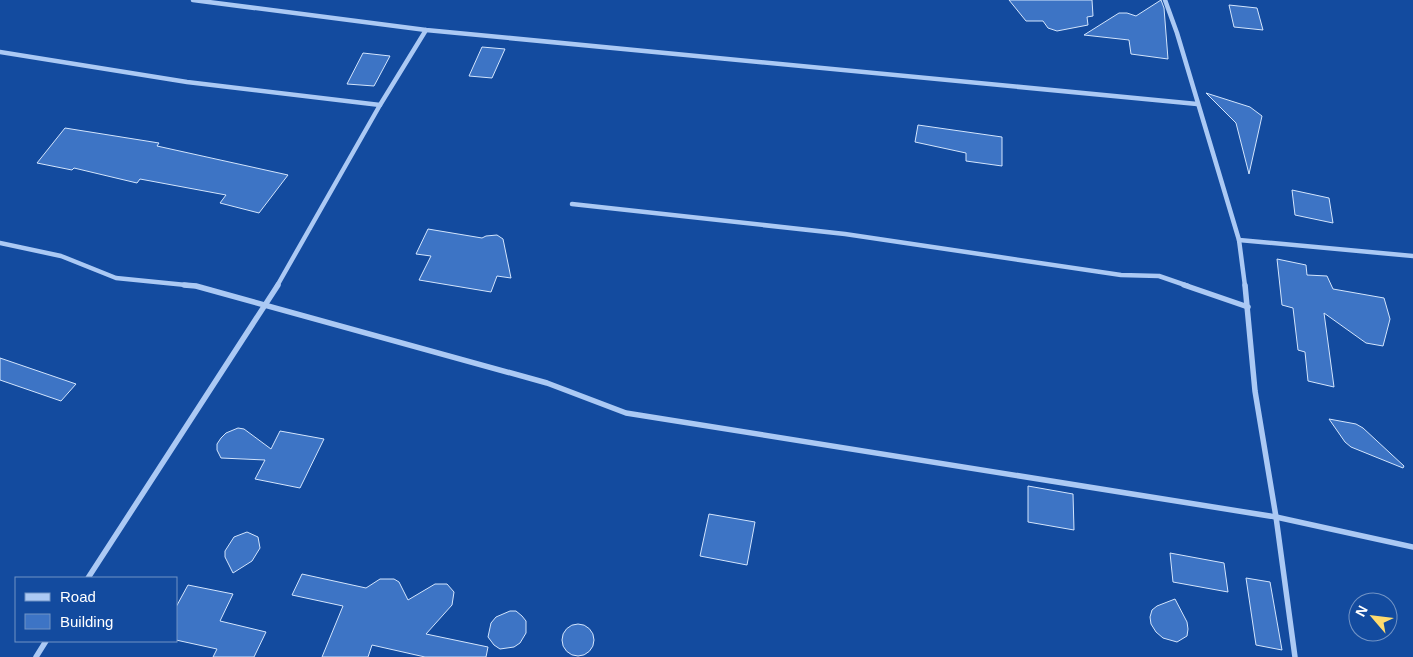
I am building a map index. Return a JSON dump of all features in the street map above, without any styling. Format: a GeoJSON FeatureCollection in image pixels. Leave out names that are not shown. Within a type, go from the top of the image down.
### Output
{"type":"FeatureCollection","features":[{"type":"Feature","properties":{"kind":"street"},"geometry":{"type":"LineString","coordinates":[[192,0],[426,30],[1197,104]]}},
{"type":"Feature","properties":{"kind":"street"},"geometry":{"type":"LineString","coordinates":[[1165,0],[1177,32],[1239,240],[1248,307],[1255,391],[1276,517],[1295,657]]}},
{"type":"Feature","properties":{"kind":"street"},"geometry":{"type":"LineString","coordinates":[[89,577],[266,306],[380,105],[426,30]]}},
{"type":"Feature","properties":{"kind":"street"},"geometry":{"type":"LineString","coordinates":[[0,52],[187,82],[380,105]]}},
{"type":"Feature","properties":{"kind":"street"},"geometry":{"type":"LineString","coordinates":[[572,204],[845,234],[1121,275],[1158,276],[1248,307]]}},
{"type":"Feature","properties":{"kind":"street"},"geometry":{"type":"LineString","coordinates":[[1239,240],[1413,256]]}},
{"type":"Feature","properties":{"kind":"street"},"geometry":{"type":"LineString","coordinates":[[0,243],[61,256],[116,278],[196,286],[547,383],[626,413],[1276,517],[1413,547]]}},
{"type":"Feature","properties":{"kind":"street"},"geometry":{"type":"LineString","coordinates":[[36,657],[45,642]]}},
{"type":"Feature","properties":{"kind":"building"},"geometry":{"type":"Polygon","coordinates":[[[1009,0],[1092,0],[1093,16],[1087,17],[1088,25],[1057,31],[1048,28],[1043,21],[1026,21],[1009,0]]]}},
{"type":"Feature","properties":{"kind":"building"},"geometry":{"type":"Polygon","coordinates":[[[1161,0],[1164,8],[1168,59],[1131,54],[1129,40],[1084,35],[1119,13],[1136,16],[1161,0]]]}},
{"type":"Feature","properties":{"kind":"building"},"geometry":{"type":"Polygon","coordinates":[[[1229,5],[1257,8],[1263,30],[1234,27],[1229,5]]]}},
{"type":"Feature","properties":{"kind":"building"},"geometry":{"type":"Polygon","coordinates":[[[482,47],[505,49],[492,78],[469,76],[482,47]]]}},
{"type":"Feature","properties":{"kind":"building"},"geometry":{"type":"Polygon","coordinates":[[[363,53],[390,56],[374,86],[347,84],[363,53]]]}},
{"type":"Feature","properties":{"kind":"building"},"geometry":{"type":"Polygon","coordinates":[[[1206,93],[1250,107],[1262,116],[1249,174],[1236,123],[1206,93]]]}},
{"type":"Feature","properties":{"kind":"building"},"geometry":{"type":"Polygon","coordinates":[[[918,125],[1002,137],[1002,166],[966,161],[966,153],[915,142],[918,125]]]}},
{"type":"Feature","properties":{"kind":"building"},"geometry":{"type":"Polygon","coordinates":[[[65,128],[159,143],[157,146],[288,175],[259,213],[220,203],[226,195],[140,179],[137,183],[74,168],[72,170],[37,163],[65,128]]]}},
{"type":"Feature","properties":{"kind":"building"},"geometry":{"type":"Polygon","coordinates":[[[1292,190],[1329,198],[1333,223],[1295,215],[1292,190]]]}},
{"type":"Feature","properties":{"kind":"building"},"geometry":{"type":"Polygon","coordinates":[[[428,229],[482,238],[497,235],[503,239],[511,278],[497,276],[491,292],[419,280],[431,256],[416,254],[428,229]]]}},
{"type":"Feature","properties":{"kind":"building"},"geometry":{"type":"Polygon","coordinates":[[[1277,259],[1306,265],[1307,275],[1327,276],[1333,289],[1384,298],[1390,319],[1383,346],[1366,343],[1324,313],[1334,387],[1308,381],[1305,352],[1298,350],[1293,308],[1282,305],[1277,259]]]}},
{"type":"Feature","properties":{"kind":"building"},"geometry":{"type":"Polygon","coordinates":[[[0,358],[76,384],[61,401],[0,380],[0,358]]]}},
{"type":"Feature","properties":{"kind":"building"},"geometry":{"type":"Polygon","coordinates":[[[1329,419],[1356,424],[1363,428],[1404,466],[1403,468],[1351,447],[1345,442],[1329,419]]]}},
{"type":"Feature","properties":{"kind":"building"},"geometry":{"type":"Polygon","coordinates":[[[238,428],[244,429],[271,449],[280,431],[324,439],[300,488],[255,479],[265,460],[221,458],[217,450],[217,444],[226,433],[238,428]]]}},
{"type":"Feature","properties":{"kind":"building"},"geometry":{"type":"Polygon","coordinates":[[[1028,486],[1073,494],[1074,530],[1028,522],[1028,486]]]}},
{"type":"Feature","properties":{"kind":"building"},"geometry":{"type":"Polygon","coordinates":[[[709,514],[755,522],[747,565],[700,556],[709,514]]]}},
{"type":"Feature","properties":{"kind":"building"},"geometry":{"type":"Polygon","coordinates":[[[247,532],[258,537],[260,548],[252,561],[233,573],[225,557],[225,551],[234,537],[247,532]]]}},
{"type":"Feature","properties":{"kind":"building"},"geometry":{"type":"Polygon","coordinates":[[[1170,553],[1224,563],[1228,592],[1173,582],[1170,553]]]}},
{"type":"Feature","properties":{"kind":"building"},"geometry":{"type":"Polygon","coordinates":[[[302,574],[366,588],[380,579],[394,579],[399,582],[408,600],[435,584],[447,584],[454,592],[452,605],[426,634],[488,647],[486,657],[425,657],[372,645],[368,657],[322,657],[343,606],[292,595],[302,574]]]}},
{"type":"Feature","properties":{"kind":"building"},"geometry":{"type":"Polygon","coordinates":[[[1246,578],[1270,582],[1282,650],[1256,645],[1246,578]]]}},
{"type":"Feature","properties":{"kind":"building"},"geometry":{"type":"Polygon","coordinates":[[[188,585],[233,594],[220,621],[266,632],[254,657],[213,657],[217,649],[178,640],[178,603],[188,585]]]}},
{"type":"Feature","properties":{"kind":"building"},"geometry":{"type":"Polygon","coordinates":[[[1175,599],[1187,622],[1188,629],[1187,636],[1177,642],[1163,638],[1156,632],[1151,624],[1150,617],[1152,610],[1157,606],[1175,599]]]}},
{"type":"Feature","properties":{"kind":"building"},"geometry":{"type":"Polygon","coordinates":[[[510,611],[516,611],[526,621],[526,633],[520,643],[514,647],[500,649],[488,637],[491,623],[496,617],[510,611]]]}},
{"type":"Feature","properties":{"kind":"building"},"geometry":{"type":"Polygon","coordinates":[[[578,624],[590,628],[594,640],[590,652],[578,656],[566,652],[562,640],[566,628],[578,624]]]}}]}
